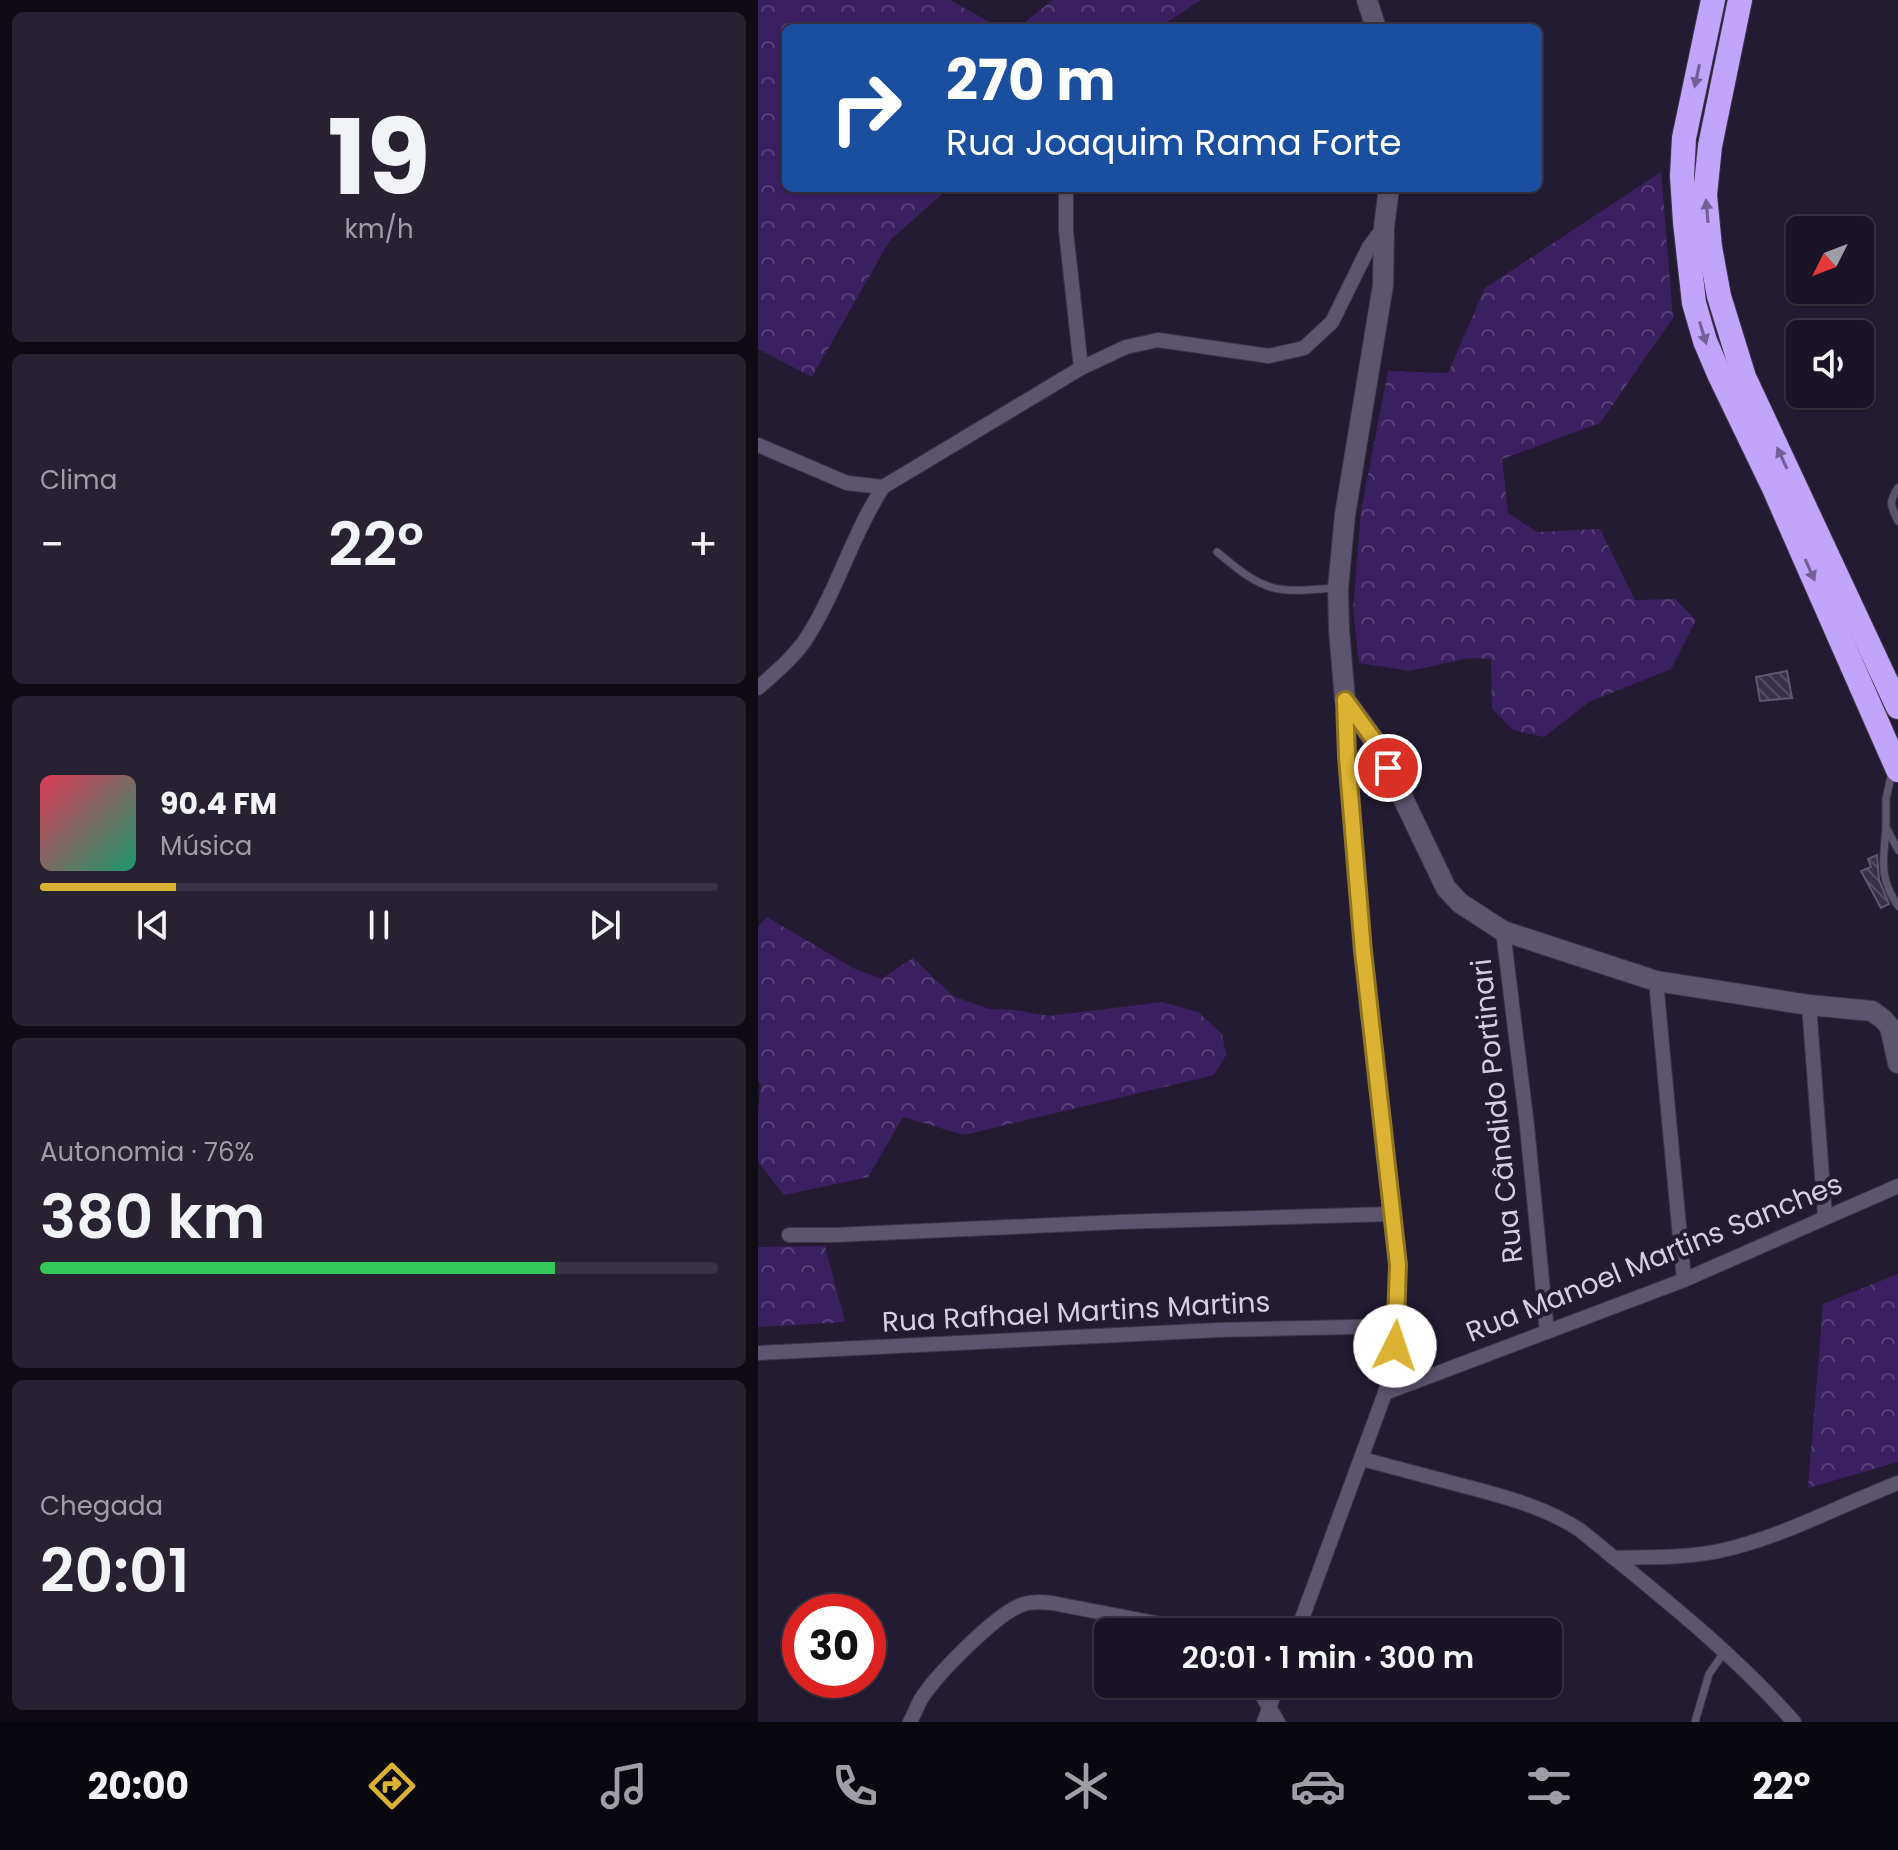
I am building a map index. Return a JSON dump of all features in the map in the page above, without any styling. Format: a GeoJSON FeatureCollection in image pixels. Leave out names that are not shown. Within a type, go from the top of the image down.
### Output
{"type":"FeatureCollection","features":[{"type":"Feature","properties":{"kind":"highway"},"geometry":{"type":"LineString","coordinates":[[1713,0],[1684,138],[1682,176],[1694,303],[1719,374],[1773,486],[1896,766]]}},
{"type":"Feature","properties":{"kind":"highway"},"geometry":{"type":"LineString","coordinates":[[1740,0],[1710,146],[1705,195],[1719,296],[1744,377],[1887,675],[1898,707]]}},
{"type":"Feature","properties":{"kind":"main road"},"geometry":{"type":"LineString","coordinates":[[1367,0],[1375,24]]}},
{"type":"Feature","properties":{"kind":"main road"},"geometry":{"type":"LineString","coordinates":[[1388,192],[1384,227],[1383,285],[1345,515],[1338,588],[1339,630],[1345,700],[1377,744],[1446,888],[1460,903],[1503,931],[1656,981],[1809,1005],[1872,1011],[1890,1027],[1898,1063]]}},
{"type":"Feature","properties":{"kind":"street"},"geometry":{"type":"LineString","coordinates":[[1066,192],[1066,231],[1081,368]]}},
{"type":"Feature","properties":{"kind":"street"},"geometry":{"type":"LineString","coordinates":[[758,688],[805,641],[883,487],[1081,368],[1126,347],[1158,340],[1269,356],[1304,348],[1332,322],[1369,247],[1384,227]]}},
{"type":"Feature","properties":{"kind":"street"},"geometry":{"type":"LineString","coordinates":[[758,445],[847,483],[883,487]]}},
{"type":"Feature","properties":{"kind":"street"},"geometry":{"type":"LineString","coordinates":[[1302,1618],[1385,1393],[1396,1326],[1398,1265],[1363,951],[1345,700]]}},
{"type":"Feature","properties":{"kind":"street","name":"Rua Cândido Portinari"},"geometry":{"type":"LineString","coordinates":[[1503,931],[1527,1126],[1547,1332]]}},
{"type":"Feature","properties":{"kind":"street"},"geometry":{"type":"LineString","coordinates":[[1656,981],[1684,1280]]}},
{"type":"Feature","properties":{"kind":"street"},"geometry":{"type":"LineString","coordinates":[[1809,1005],[1825,1216]]}},
{"type":"Feature","properties":{"kind":"street","name":"Rua Manoel Martins Sanches"},"geometry":{"type":"LineString","coordinates":[[1385,1393],[1684,1280],[1898,1186]]}},
{"type":"Feature","properties":{"kind":"street"},"geometry":{"type":"LineString","coordinates":[[789,1235],[1392,1214]]}},
{"type":"Feature","properties":{"kind":"street","name":"Rua Rafhael Martins Martins"},"geometry":{"type":"LineString","coordinates":[[758,1353],[1218,1330],[1396,1326]]}},
{"type":"Feature","properties":{"kind":"street"},"geometry":{"type":"LineString","coordinates":[[1362,1459],[1511,1498],[1548,1511],[1580,1530],[1725,1651],[1794,1722]]}},
{"type":"Feature","properties":{"kind":"street"},"geometry":{"type":"LineString","coordinates":[[1614,1558],[1688,1555],[1752,1542],[1898,1483]]}},
{"type":"Feature","properties":{"kind":"street"},"geometry":{"type":"LineString","coordinates":[[910,1722],[940,1674],[1001,1617],[1025,1603],[1052,1603],[1130,1618]]}},
{"type":"Feature","properties":{"kind":"street"},"geometry":{"type":"LineString","coordinates":[[1265,1698],[1278,1722]]}},
{"type":"Feature","properties":{"kind":"street"},"geometry":{"type":"LineString","coordinates":[[1264,1722],[1273,1698]]}},
{"type":"Feature","properties":{"kind":"lane"},"geometry":{"type":"LineString","coordinates":[[1898,488],[1891,506],[1898,521]]}},
{"type":"Feature","properties":{"kind":"lane"},"geometry":{"type":"LineString","coordinates":[[1217,552],[1266,586],[1281,589],[1338,588]]}},
{"type":"Feature","properties":{"kind":"lane"},"geometry":{"type":"LineString","coordinates":[[1896,766],[1886,799],[1882,863],[1887,890],[1898,906]]}},
{"type":"Feature","properties":{"kind":"lane"},"geometry":{"type":"LineString","coordinates":[[1886,827],[1898,850]]}},
{"type":"Feature","properties":{"kind":"lane"},"geometry":{"type":"LineString","coordinates":[[1695,1722],[1709,1674],[1725,1651]]}},
{"type":"Feature","properties":{"kind":"green space"},"geometry":{"type":"Polygon","coordinates":[[[758,0],[950,0],[993,24],[782,24],[782,192],[944,192],[890,240],[812,377],[758,349],[758,0]]]}},
{"type":"Feature","properties":{"kind":"green space"},"geometry":{"type":"Polygon","coordinates":[[[1053,0],[1201,0],[1164,24],[1022,24],[1053,0]]]}},
{"type":"Feature","properties":{"kind":"green space"},"geometry":{"type":"Polygon","coordinates":[[[1661,172],[1673,318],[1600,423],[1502,459],[1508,513],[1537,532],[1600,529],[1635,600],[1675,599],[1696,620],[1671,669],[1589,702],[1544,737],[1513,730],[1492,709],[1491,659],[1469,658],[1410,671],[1359,663],[1353,609],[1361,511],[1388,371],[1448,373],[1485,288],[1661,172]]]}},
{"type":"Feature","properties":{"kind":"green space"},"geometry":{"type":"Polygon","coordinates":[[[767,917],[853,968],[881,979],[913,958],[953,996],[989,1009],[1049,1016],[1162,1002],[1198,1012],[1222,1034],[1226,1055],[1214,1075],[964,1135],[903,1117],[868,1177],[784,1195],[758,1162],[761,1084],[758,1081],[758,927],[767,917]]]}},
{"type":"Feature","properties":{"kind":"green space"},"geometry":{"type":"Polygon","coordinates":[[[825,1246],[845,1322],[758,1327],[758,1247],[825,1246]]]}},
{"type":"Feature","properties":{"kind":"green space"},"geometry":{"type":"Polygon","coordinates":[[[1898,1274],[1898,1462],[1808,1488],[1823,1304],[1898,1274]]]}},
{"type":"Feature","properties":{"kind":"building"},"geometry":{"type":"Polygon","coordinates":[[[1787,671],[1792,698],[1760,701],[1756,677],[1787,671]]]}},
{"type":"Feature","properties":{"kind":"building"},"geometry":{"type":"Polygon","coordinates":[[[1877,855],[1879,880],[1889,904],[1881,908],[1861,871],[1871,867],[1868,859],[1877,855]]]}},
{"type":"Feature","properties":{"kind":"route"},"geometry":{"type":"LineString","coordinates":[[1388,768],[1377,744],[1345,700],[1351,822],[1363,951],[1398,1265],[1395,1346]]}}]}
